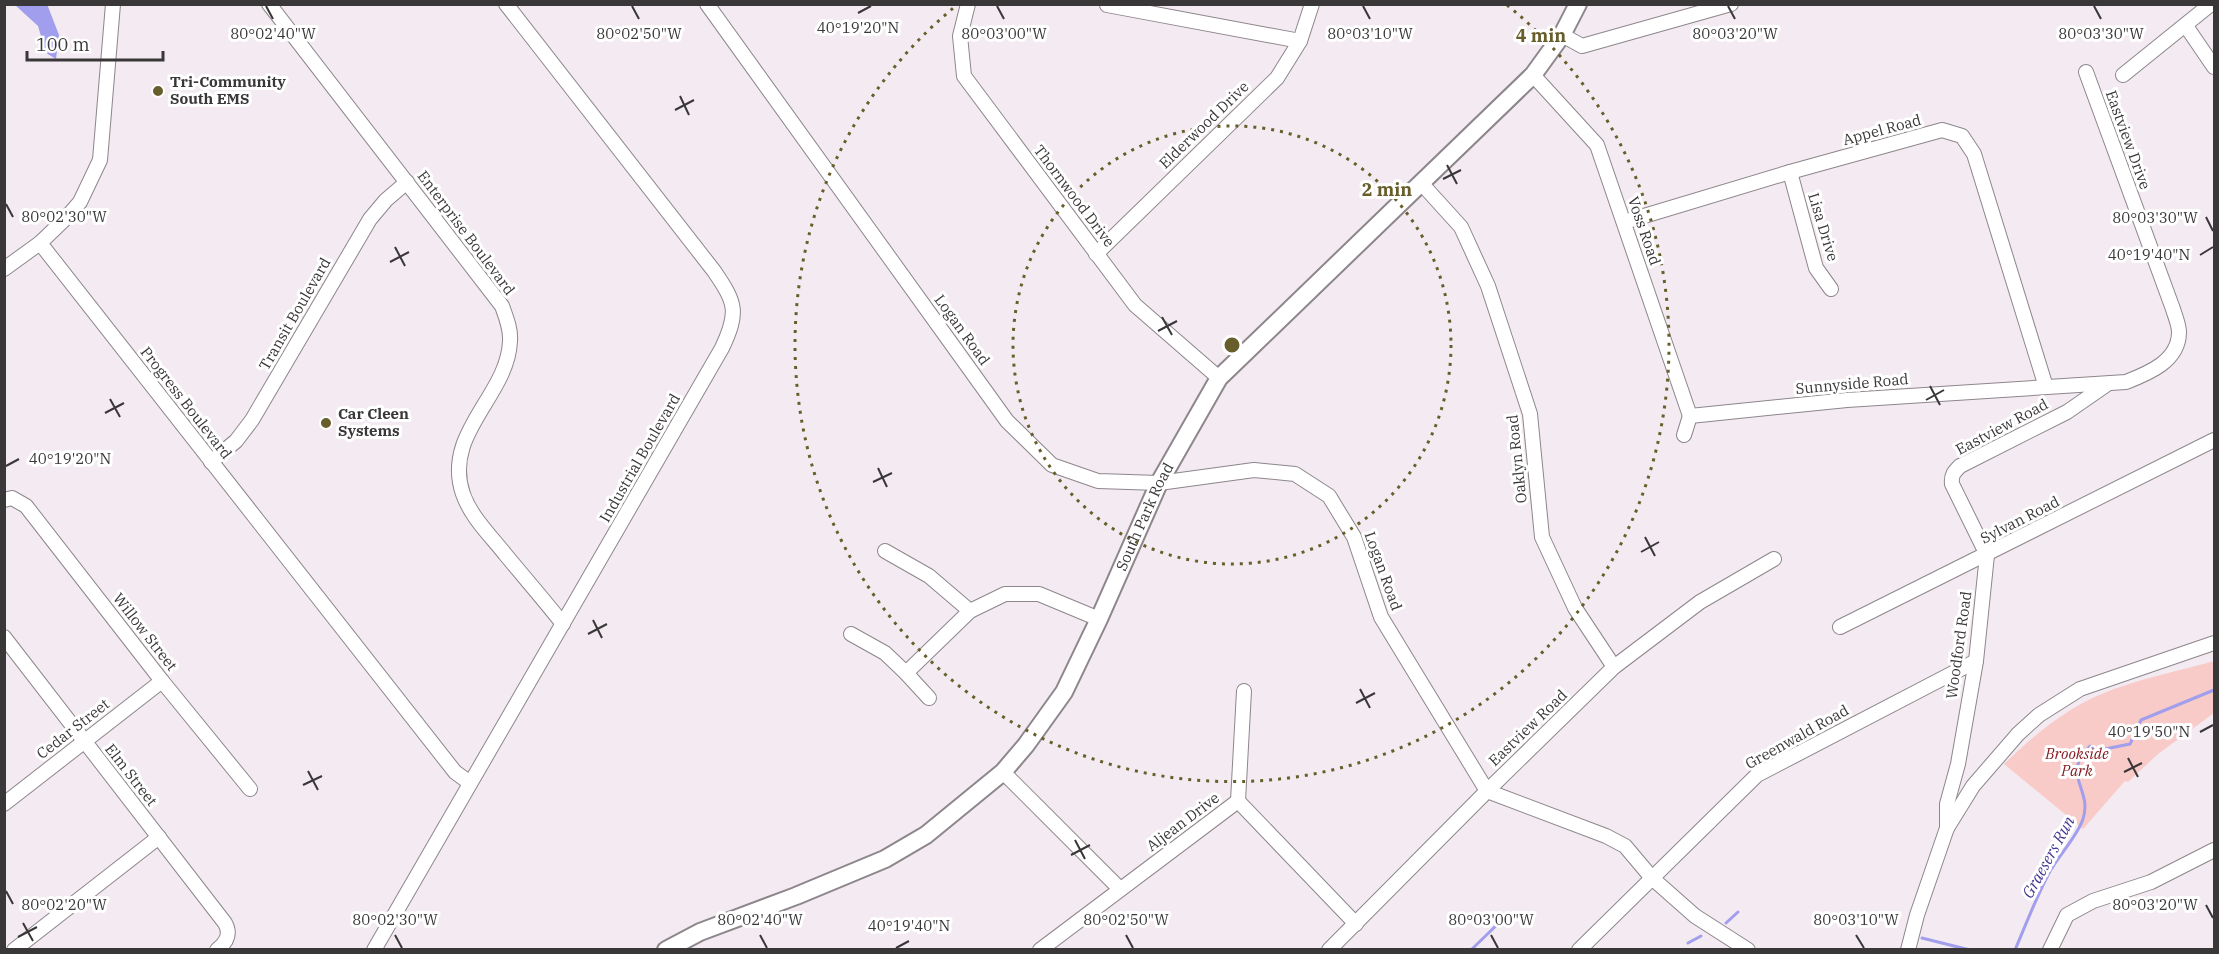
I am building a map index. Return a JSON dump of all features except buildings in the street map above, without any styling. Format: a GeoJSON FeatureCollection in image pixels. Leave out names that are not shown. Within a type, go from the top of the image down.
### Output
{"type":"FeatureCollection","features":[{"type":"Feature","properties":{"kind":"main road","name":"South Park Road"},"geometry":{"type":"LineString","coordinates":[[666,950],[700,932],[885,859],[926,835],[1003,772],[1026,745],[1064,692],[1159,483],[1219,378],[1533,75],[1562,34],[1578,4]]}},
{"type":"Feature","properties":{"kind":"street"},"geometry":{"type":"LineString","coordinates":[[4,269],[40,243],[80,202],[100,160],[113,4]]}},
{"type":"Feature","properties":{"kind":"street","name":"Enterprise Boulevard"},"geometry":{"type":"LineString","coordinates":[[269,4],[502,306],[508,323],[510,341],[507,361],[468,431],[460,459],[462,492],[479,522],[563,624]]}},
{"type":"Feature","properties":{"kind":"street","name":"Industrial Boulevard"},"geometry":{"type":"LineString","coordinates":[[374,950],[722,348],[733,321],[733,305],[729,292],[714,271],[506,4]]}},
{"type":"Feature","properties":{"kind":"street","name":"Logan Road"},"geometry":{"type":"LineString","coordinates":[[707,4],[1007,421],[1052,465],[1098,481],[1159,483],[1254,470],[1295,474],[1329,496],[1354,537],[1381,617],[1487,791]]}},
{"type":"Feature","properties":{"kind":"street","name":"Thornwood Drive"},"geometry":{"type":"LineString","coordinates":[[968,4],[960,36],[964,76],[1135,305],[1219,378]]}},
{"type":"Feature","properties":{"kind":"street","name":"Elderwood Drive"},"geometry":{"type":"LineString","coordinates":[[1096,254],[1277,78],[1300,41],[1312,4]]}},
{"type":"Feature","properties":{"kind":"street"},"geometry":{"type":"LineString","coordinates":[[1562,34],[1582,46],[1731,4]]}},
{"type":"Feature","properties":{"kind":"street"},"geometry":{"type":"LineString","coordinates":[[2123,75],[2211,4]]}},
{"type":"Feature","properties":{"kind":"street"},"geometry":{"type":"LineString","coordinates":[[1107,5],[1300,41]]}},
{"type":"Feature","properties":{"kind":"street"},"geometry":{"type":"LineString","coordinates":[[2186,26],[2214,67]]}},
{"type":"Feature","properties":{"kind":"street","name":"Eastview Drive"},"geometry":{"type":"LineString","coordinates":[[2086,72],[2102,122],[2180,331],[2171,356],[2158,366],[2126,382],[2108,384]]}},
{"type":"Feature","properties":{"kind":"street","name":"Voss Road"},"geometry":{"type":"LineString","coordinates":[[1533,75],[1597,145],[1690,417]]}},
{"type":"Feature","properties":{"kind":"street","name":"Appel Road"},"geometry":{"type":"LineString","coordinates":[[1624,222],[1790,172],[1942,130],[1962,136],[1974,154],[2052,387]]}},
{"type":"Feature","properties":{"kind":"street","name":"Lisa Drive"},"geometry":{"type":"LineString","coordinates":[[1790,172],[1816,268],[1831,289]]}},
{"type":"Feature","properties":{"kind":"street","name":"Transit Boulevard"},"geometry":{"type":"LineString","coordinates":[[211,462],[236,441],[252,420],[370,219],[386,200],[407,182]]}},
{"type":"Feature","properties":{"kind":"street","name":"Oaklyn Road"},"geometry":{"type":"LineString","coordinates":[[1422,184],[1461,227],[1488,286],[1530,414],[1542,537],[1575,608],[1614,667]]}},
{"type":"Feature","properties":{"kind":"street","name":"Progress Boulevard"},"geometry":{"type":"LineString","coordinates":[[40,243],[455,772],[470,783]]}},
{"type":"Feature","properties":{"kind":"street","name":"Sunnyside Road"},"geometry":{"type":"LineString","coordinates":[[1690,417],[1847,400],[2108,384]]}},
{"type":"Feature","properties":{"kind":"street","name":"Eastview Road"},"geometry":{"type":"LineString","coordinates":[[1987,555],[1952,484],[1953,472],[1960,466],[2067,412],[2108,384]]}},
{"type":"Feature","properties":{"kind":"street","name":"Eastview Road"},"geometry":{"type":"LineString","coordinates":[[2052,387],[2067,412]]}},
{"type":"Feature","properties":{"kind":"street"},"geometry":{"type":"LineString","coordinates":[[1684,435],[1690,417]]}},
{"type":"Feature","properties":{"kind":"street","name":"Sylvan Road"},"geometry":{"type":"LineString","coordinates":[[1839,627],[2214,440]]}},
{"type":"Feature","properties":{"kind":"street","name":"Willow Street"},"geometry":{"type":"LineString","coordinates":[[8,499],[26,506],[162,681],[250,789]]}},
{"type":"Feature","properties":{"kind":"street"},"geometry":{"type":"LineString","coordinates":[[885,551],[928,576],[970,611]]}},
{"type":"Feature","properties":{"kind":"street","name":"Woodford Road"},"geometry":{"type":"LineString","coordinates":[[1947,828],[1947,804],[1958,764],[1976,661],[1987,555]]}},
{"type":"Feature","properties":{"kind":"street","name":"Eastview Road"},"geometry":{"type":"LineString","coordinates":[[1329,950],[1614,667],[1700,602],[1774,559]]}},
{"type":"Feature","properties":{"kind":"street"},"geometry":{"type":"LineString","coordinates":[[906,673],[970,611],[1005,594],[1039,594],[1099,619]]}},
{"type":"Feature","properties":{"kind":"street"},"geometry":{"type":"LineString","coordinates":[[851,634],[885,653],[929,698]]}},
{"type":"Feature","properties":{"kind":"street"},"geometry":{"type":"LineString","coordinates":[[1908,950],[1924,892],[1947,828],[1973,786],[1998,755],[2039,715],[2080,689],[2214,642]]}},
{"type":"Feature","properties":{"kind":"street","name":"Elm Street"},"geometry":{"type":"LineString","coordinates":[[7,644],[225,923],[229,929],[227,940],[217,950]]}},
{"type":"Feature","properties":{"kind":"street","name":"Greenwald Road"},"geometry":{"type":"LineString","coordinates":[[1579,950],[1757,775],[1976,661]]}},
{"type":"Feature","properties":{"kind":"street","name":"Cedar Street"},"geometry":{"type":"LineString","coordinates":[[4,804],[162,681]]}},
{"type":"Feature","properties":{"kind":"street"},"geometry":{"type":"LineString","coordinates":[[1238,801],[1244,691]]}},
{"type":"Feature","properties":{"kind":"street"},"geometry":{"type":"LineString","coordinates":[[1003,772],[1120,890]]}},
{"type":"Feature","properties":{"kind":"street"},"geometry":{"type":"LineString","coordinates":[[1487,791],[1606,836],[1625,846],[1652,878],[1695,916],[1748,950]]}},
{"type":"Feature","properties":{"kind":"street","name":"Aljean Drive"},"geometry":{"type":"LineString","coordinates":[[1040,950],[1238,801],[1356,924]]}},
{"type":"Feature","properties":{"kind":"street"},"geometry":{"type":"LineString","coordinates":[[14,950],[159,837]]}},
{"type":"Feature","properties":{"kind":"street"},"geometry":{"type":"LineString","coordinates":[[2050,950],[2067,915],[2092,901],[2151,882],[2214,850]]}},
{"type":"Feature","properties":{"kind":"green space","name":"Brookside Park"},"geometry":{"type":"Polygon","coordinates":[[[2214,661],[2214,713],[2158,754],[2128,782],[2125,781],[2083,829],[2004,764],[2043,729],[2085,702],[2121,687],[2214,661]]]}},
{"type":"Feature","properties":{"kind":"shaded area"},"geometry":{"type":"Polygon","coordinates":[[[47,4],[59,35],[56,59],[46,53],[38,26],[15,5],[47,4]]]}},
{"type":"Feature","properties":{"kind":"waterway","name":"Graesers Run"},"geometry":{"type":"LineString","coordinates":[[2015,950],[2049,873],[2083,819],[2084,799],[2077,774],[2081,756],[2090,746],[2095,751],[2130,744],[2141,720],[2214,690]]}},
{"type":"Feature","properties":{"kind":"waterway"},"geometry":{"type":"LineString","coordinates":[[1726,923],[1738,912]]}},
{"type":"Feature","properties":{"kind":"waterway"},"geometry":{"type":"LineString","coordinates":[[1471,950],[1505,917]]}},
{"type":"Feature","properties":{"kind":"waterway"},"geometry":{"type":"LineString","coordinates":[[1688,943],[1701,936]]}},
{"type":"Feature","properties":{"kind":"waterway"},"geometry":{"type":"LineString","coordinates":[[1922,938],[1970,950]]}},
{"type":"Feature","properties":{"kind":"place","name":"Tri-Community South EMS"},"geometry":{"type":"Point","coordinates":[158,91]}},
{"type":"Feature","properties":{"kind":"place","name":"Car Cleen Systems"},"geometry":{"type":"Point","coordinates":[326,423]}}]}
